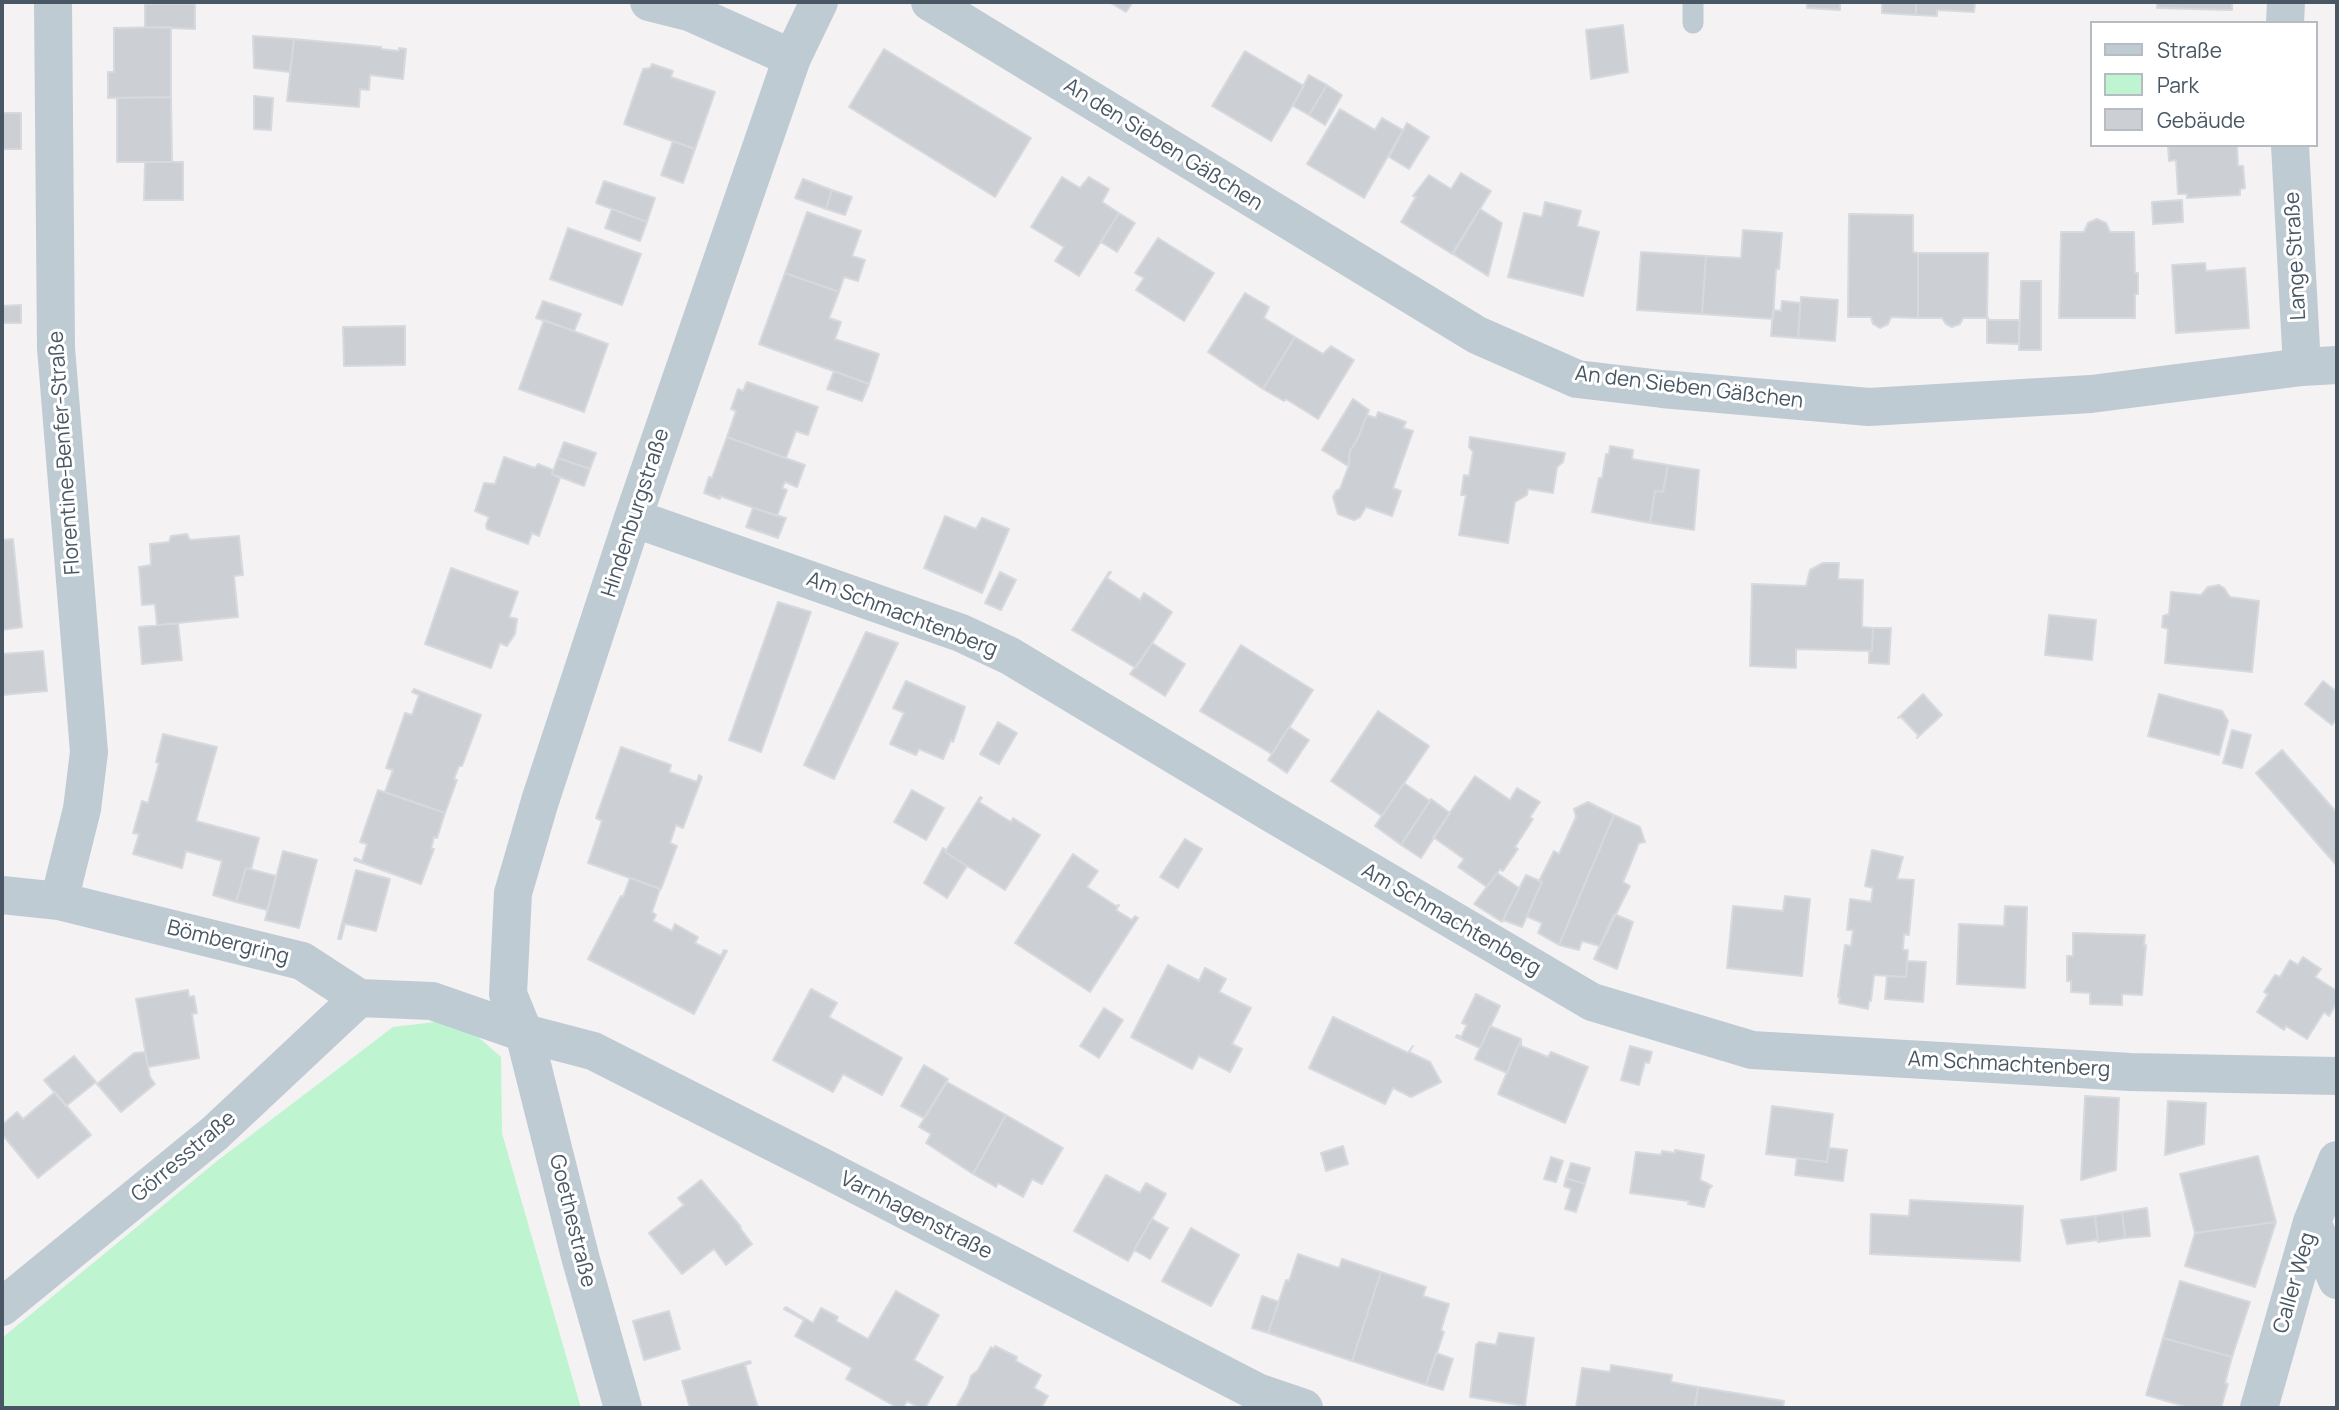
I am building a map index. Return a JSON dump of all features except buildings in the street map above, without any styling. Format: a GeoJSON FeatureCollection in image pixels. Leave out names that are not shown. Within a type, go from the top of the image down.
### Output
{"type":"FeatureCollection","features":[{"type":"Feature","properties":{"kind":"street","name":"Florentine-Benfer-Straße"},"geometry":{"type":"LineString","coordinates":[[53,2],[55,348],[89,752],[82,809],[59,901]]}},
{"type":"Feature","properties":{"kind":"street"},"geometry":{"type":"LineString","coordinates":[[649,2],[689,12],[792,58]]}},
{"type":"Feature","properties":{"kind":"street","name":"Hindenburgstraße"},"geometry":{"type":"LineString","coordinates":[[524,1033],[508,995],[513,893],[540,801],[633,519],[792,58],[819,2]]}},
{"type":"Feature","properties":{"kind":"street","name":"An den Sieben Gäßchen"},"geometry":{"type":"LineString","coordinates":[[930,2],[1477,335],[1577,379],[1869,407],[2091,394],[2320,366]]}},
{"type":"Feature","properties":{"kind":"street"},"geometry":{"type":"LineString","coordinates":[[2285,21],[2286,2]]}},
{"type":"Feature","properties":{"kind":"street","name":"Lange Straße"},"geometry":{"type":"LineString","coordinates":[[2290,147],[2320,366]]}},
{"type":"Feature","properties":{"kind":"street","name":"Am Schmachtenberg"},"geometry":{"type":"LineString","coordinates":[[633,519],[961,633],[1010,656],[1592,1002],[1752,1050],[2130,1072],[2337,1076]]}},
{"type":"Feature","properties":{"kind":"street","name":"Bömbergring"},"geometry":{"type":"LineString","coordinates":[[2,895],[59,901],[302,961],[359,998]]}},
{"type":"Feature","properties":{"kind":"street"},"geometry":{"type":"LineString","coordinates":[[359,998],[432,1001],[524,1033]]}},
{"type":"Feature","properties":{"kind":"street","name":"Görresstraße"},"geometry":{"type":"LineString","coordinates":[[2,1307],[215,1133],[359,998]]}},
{"type":"Feature","properties":{"kind":"street","name":"Goethestraße"},"geometry":{"type":"LineString","coordinates":[[524,1033],[581,1260],[623,1408]]}},
{"type":"Feature","properties":{"kind":"street","name":"Varnhagenstraße"},"geometry":{"type":"LineString","coordinates":[[524,1033],[593,1051],[1257,1392],[1304,1408]]}},
{"type":"Feature","properties":{"kind":"street","name":"Caller Weg"},"geometry":{"type":"LineString","coordinates":[[2259,1408],[2312,1222],[2337,1160]]}},
{"type":"Feature","properties":{"kind":"street"},"geometry":{"type":"LineString","coordinates":[[2312,1222],[2337,1280]]}},
{"type":"Feature","properties":{"kind":"lane"},"geometry":{"type":"LineString","coordinates":[[1693,2],[1693,23]]}},
{"type":"Feature","properties":{"kind":"green space"},"geometry":{"type":"Polygon","coordinates":[[[435,1022],[476,1035],[501,1057],[502,1133],[581,1408],[2,1408],[2,1338],[217,1161],[393,1027],[435,1022]]]}}]}
